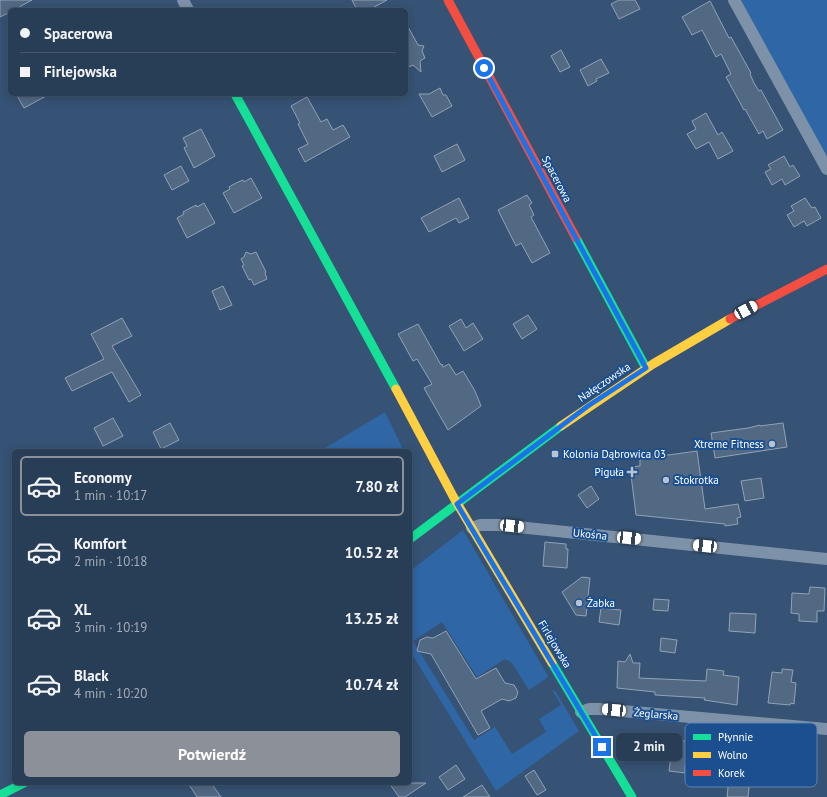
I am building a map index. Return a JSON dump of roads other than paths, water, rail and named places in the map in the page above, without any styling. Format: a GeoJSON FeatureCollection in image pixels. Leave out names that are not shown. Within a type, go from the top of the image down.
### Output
{"type":"FeatureCollection","features":[{"type":"Feature","properties":{"kind":"street","name":"Spacerowa"},"geometry":{"type":"LineString","coordinates":[[448,0],[646,368]]}},
{"type":"Feature","properties":{"kind":"street"},"geometry":{"type":"LineString","coordinates":[[734,0],[827,169]]}},
{"type":"Feature","properties":{"kind":"street","name":"Firlejowska"},"geometry":{"type":"LineString","coordinates":[[236,96],[385,367],[457,504],[632,797]]}},
{"type":"Feature","properties":{"kind":"street","name":"Nałęczowska"},"geometry":{"type":"LineString","coordinates":[[412,538],[582,411],[646,368],[713,327],[827,269]]}},
{"type":"Feature","properties":{"kind":"street","name":"Ukośna"},"geometry":{"type":"LineString","coordinates":[[472,528],[480,525],[498,525],[827,559]]}},
{"type":"Feature","properties":{"kind":"street","name":"Żeglarska"},"geometry":{"type":"LineString","coordinates":[[581,712],[589,709],[598,709],[758,723]]}},
{"type":"Feature","properties":{"kind":"street","name":"Żeglarska"},"geometry":{"type":"LineString","coordinates":[[817,728],[827,729]]}},
{"type":"Feature","properties":{"kind":"street"},"geometry":{"type":"LineString","coordinates":[[0,795],[20,785]]}},
{"type":"Feature","properties":{"kind":"place","name":"Xtreme Fitness"},"geometry":{"type":"Point","coordinates":[772,444]}},
{"type":"Feature","properties":{"kind":"place","name":"Kolonia Dąbrowica 03"},"geometry":{"type":"Point","coordinates":[555,454]}},
{"type":"Feature","properties":{"kind":"place","name":"Piguła"},"geometry":{"type":"Point","coordinates":[632,472]}},
{"type":"Feature","properties":{"kind":"place","name":"Stokrotka"},"geometry":{"type":"Point","coordinates":[666,480]}},
{"type":"Feature","properties":{"kind":"place","name":"Żabka"},"geometry":{"type":"Point","coordinates":[579,603]}}]}
